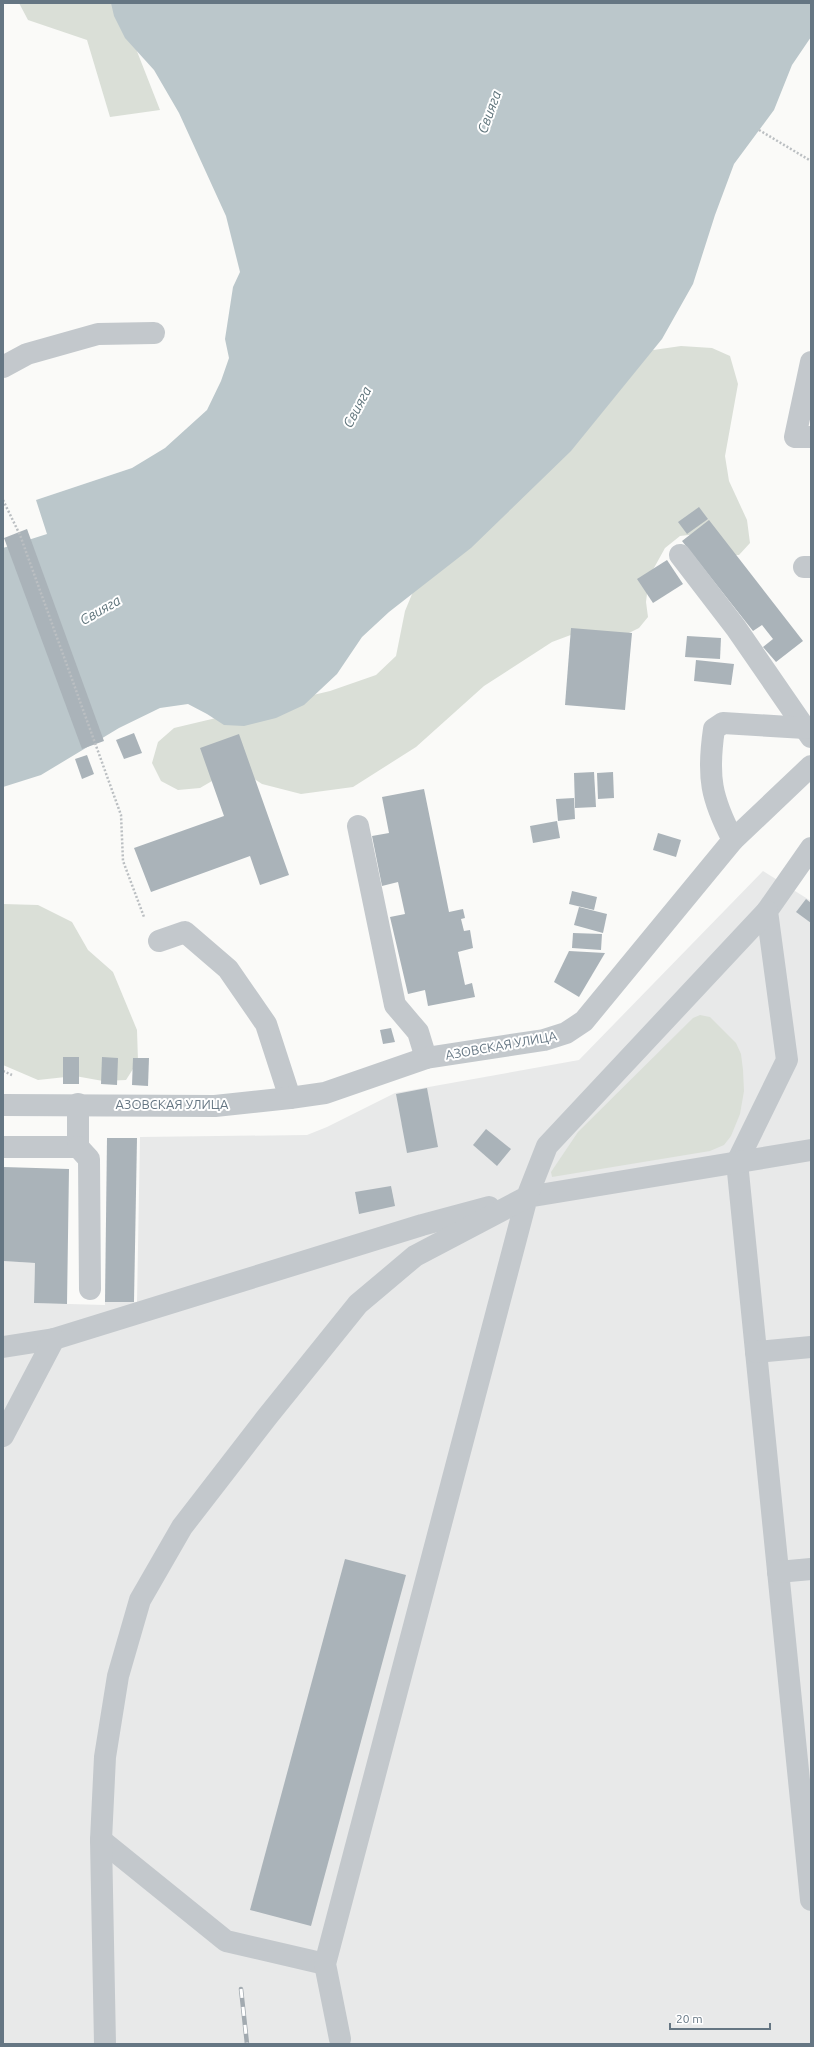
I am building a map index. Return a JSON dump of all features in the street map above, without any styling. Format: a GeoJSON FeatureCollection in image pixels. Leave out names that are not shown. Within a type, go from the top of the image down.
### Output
{"type":"FeatureCollection","features":[{"type":"Feature","properties":{"kind":"street"},"geometry":{"type":"LineString","coordinates":[[3,367],[27,354],[98,334],[154,333]]}},
{"type":"Feature","properties":{"kind":"street"},"geometry":{"type":"LineString","coordinates":[[811,362],[795,438],[811,436]]}},
{"type":"Feature","properties":{"kind":"street"},"geometry":{"type":"LineString","coordinates":[[680,555],[736,628],[808,732]]}},
{"type":"Feature","properties":{"kind":"street"},"geometry":{"type":"LineString","coordinates":[[733,840],[718,812],[711,786],[710,753],[714,729],[723,723],[808,732]]}},
{"type":"Feature","properties":{"kind":"street","name":"АЗОВСКАЯ УЛИЦА"},"geometry":{"type":"LineString","coordinates":[[3,1105],[78,1104],[215,1106],[290,1098],[325,1093],[426,1058],[544,1040],[566,1033],[584,1021],[733,840],[811,766]]}},
{"type":"Feature","properties":{"kind":"street"},"geometry":{"type":"LineString","coordinates":[[358,826],[394,1005],[418,1032],[426,1058]]}},
{"type":"Feature","properties":{"kind":"street"},"geometry":{"type":"LineString","coordinates":[[340,2039],[325,1964],[527,1197],[547,1146],[767,911],[811,848]]}},
{"type":"Feature","properties":{"kind":"street"},"geometry":{"type":"LineString","coordinates":[[767,911],[787,1060],[737,1162],[778,1572],[807,1816],[811,1900]]}},
{"type":"Feature","properties":{"kind":"street"},"geometry":{"type":"LineString","coordinates":[[159,941],[185,932],[228,969],[266,1024],[290,1098]]}},
{"type":"Feature","properties":{"kind":"street"},"geometry":{"type":"LineString","coordinates":[[78,1104],[78,1147],[89,1159],[90,1289]]}},
{"type":"Feature","properties":{"kind":"street"},"geometry":{"type":"LineString","coordinates":[[3,1147],[78,1147]]}},
{"type":"Feature","properties":{"kind":"street"},"geometry":{"type":"LineString","coordinates":[[3,1347],[54,1339],[422,1225],[527,1197],[811,1150]]}},
{"type":"Feature","properties":{"kind":"street"},"geometry":{"type":"LineString","coordinates":[[106,2044],[101,1840],[105,1757],[118,1676],[140,1600],[182,1527],[267,1417],[358,1304],[415,1256],[527,1197]]}},
{"type":"Feature","properties":{"kind":"street"},"geometry":{"type":"LineString","coordinates":[[3,1436],[54,1339]]}},
{"type":"Feature","properties":{"kind":"street"},"geometry":{"type":"LineString","coordinates":[[756,1352],[811,1347]]}},
{"type":"Feature","properties":{"kind":"street"},"geometry":{"type":"LineString","coordinates":[[778,1572],[811,1569]]}},
{"type":"Feature","properties":{"kind":"street"},"geometry":{"type":"LineString","coordinates":[[101,1840],[226,1941],[325,1964]]}},
{"type":"Feature","properties":{"kind":"path"},"geometry":{"type":"LineString","coordinates":[[759,130],[811,162]]}},
{"type":"Feature","properties":{"kind":"path"},"geometry":{"type":"LineString","coordinates":[[3,500],[20,535],[121,815],[123,861],[141,914],[159,941]]}},
{"type":"Feature","properties":{"kind":"shaded area"},"geometry":{"type":"Polygon","coordinates":[[[19,3],[126,3],[131,36],[160,110],[110,117],[87,40],[28,20],[19,3]]]}},
{"type":"Feature","properties":{"kind":"shaded area"},"geometry":{"type":"Polygon","coordinates":[[[681,346],[712,348],[730,356],[738,384],[725,456],[729,481],[747,520],[750,543],[739,555],[725,555],[697,534],[680,536],[665,548],[649,577],[646,602],[648,617],[639,628],[629,633],[576,633],[552,642],[484,686],[416,747],[353,787],[301,794],[262,784],[241,770],[224,774],[200,788],[178,790],[161,781],[152,763],[158,742],[174,728],[330,691],[376,675],[396,656],[405,611],[422,570],[626,354],[681,346]]]}},
{"type":"Feature","properties":{"kind":"shaded area"},"geometry":{"type":"Polygon","coordinates":[[[763,871],[811,901],[811,2044],[3,2044],[3,1261],[35,1263],[34,1303],[105,1305],[105,1302],[137,1302],[140,1137],[307,1135],[327,1127],[395,1093],[579,1060],[763,871]]]}},
{"type":"Feature","properties":{"kind":"shaded area"},"geometry":{"type":"Polygon","coordinates":[[[3,904],[38,905],[72,922],[88,950],[113,972],[137,1030],[138,1061],[126,1080],[103,1081],[75,1076],[38,1080],[3,1065],[3,904]]]}},
{"type":"Feature","properties":{"kind":"shaded area"},"geometry":{"type":"Polygon","coordinates":[[[700,1015],[710,1017],[736,1043],[741,1054],[744,1091],[740,1114],[731,1136],[724,1145],[710,1151],[552,1177],[551,1172],[578,1132],[693,1018],[700,1015]]]}},
{"type":"Feature","properties":{"kind":"water","name":"Свияга"},"geometry":{"type":"Polygon","coordinates":[[[111,3],[811,3],[811,37],[792,65],[774,110],[734,164],[715,215],[693,284],[662,339],[571,451],[471,548],[389,612],[362,637],[337,674],[304,705],[276,718],[244,726],[224,725],[188,704],[160,708],[119,728],[41,775],[3,787],[3,548],[47,534],[36,500],[132,468],[165,448],[207,410],[221,381],[229,358],[225,339],[233,287],[240,272],[226,216],[179,113],[154,70],[125,38],[114,16],[111,3]]]}},
{"type":"Feature","properties":{"kind":"building"},"geometry":{"type":"Polygon","coordinates":[[[699,507],[708,519],[687,534],[678,522],[699,507]]]}},
{"type":"Feature","properties":{"kind":"building"},"geometry":{"type":"Polygon","coordinates":[[[709,520],[803,641],[776,662],[763,647],[773,639],[762,625],[753,631],[682,541],[709,520]]]}},
{"type":"Feature","properties":{"kind":"building"},"geometry":{"type":"Polygon","coordinates":[[[27,529],[104,741],[82,749],[4,538],[27,529]]]}},
{"type":"Feature","properties":{"kind":"building"},"geometry":{"type":"Polygon","coordinates":[[[667,560],[683,584],[653,603],[637,579],[667,560]]]}},
{"type":"Feature","properties":{"kind":"building"},"geometry":{"type":"Polygon","coordinates":[[[571,628],[632,633],[625,710],[565,705],[571,628]]]}},
{"type":"Feature","properties":{"kind":"building"},"geometry":{"type":"Polygon","coordinates":[[[687,636],[721,638],[720,659],[685,657],[687,636]]]}},
{"type":"Feature","properties":{"kind":"building"},"geometry":{"type":"Polygon","coordinates":[[[696,660],[734,664],[731,685],[694,681],[696,660]]]}},
{"type":"Feature","properties":{"kind":"building"},"geometry":{"type":"Polygon","coordinates":[[[134,733],[142,753],[124,759],[116,740],[134,733]]]}},
{"type":"Feature","properties":{"kind":"building"},"geometry":{"type":"Polygon","coordinates":[[[239,734],[289,875],[260,885],[250,856],[151,892],[134,848],[224,816],[200,748],[239,734]]]}},
{"type":"Feature","properties":{"kind":"building"},"geometry":{"type":"Polygon","coordinates":[[[87,755],[94,774],[82,779],[75,759],[87,755]]]}},
{"type":"Feature","properties":{"kind":"building"},"geometry":{"type":"Polygon","coordinates":[[[594,772],[596,807],[575,808],[574,773],[594,772]]]}},
{"type":"Feature","properties":{"kind":"building"},"geometry":{"type":"Polygon","coordinates":[[[613,772],[614,798],[598,799],[597,773],[613,772]]]}},
{"type":"Feature","properties":{"kind":"building"},"geometry":{"type":"Polygon","coordinates":[[[424,789],[449,912],[463,909],[465,918],[461,919],[464,931],[470,930],[473,948],[458,952],[465,985],[472,983],[475,997],[428,1006],[425,990],[408,994],[390,917],[405,914],[398,882],[382,886],[372,836],[389,833],[382,797],[424,789]]]}},
{"type":"Feature","properties":{"kind":"building"},"geometry":{"type":"Polygon","coordinates":[[[574,798],[575,819],[558,821],[556,799],[574,798]]]}},
{"type":"Feature","properties":{"kind":"building"},"geometry":{"type":"Polygon","coordinates":[[[557,821],[560,838],[533,843],[530,826],[557,821]]]}},
{"type":"Feature","properties":{"kind":"building"},"geometry":{"type":"Polygon","coordinates":[[[658,833],[681,840],[676,857],[653,850],[658,833]]]}},
{"type":"Feature","properties":{"kind":"building"},"geometry":{"type":"Polygon","coordinates":[[[572,891],[597,897],[594,910],[569,904],[572,891]]]}},
{"type":"Feature","properties":{"kind":"building"},"geometry":{"type":"Polygon","coordinates":[[[806,899],[811,903],[811,923],[796,912],[806,899]]]}},
{"type":"Feature","properties":{"kind":"building"},"geometry":{"type":"Polygon","coordinates":[[[579,907],[607,914],[603,933],[574,925],[579,907]]]}},
{"type":"Feature","properties":{"kind":"building"},"geometry":{"type":"Polygon","coordinates":[[[573,933],[602,934],[601,950],[572,948],[573,933]]]}},
{"type":"Feature","properties":{"kind":"building"},"geometry":{"type":"Polygon","coordinates":[[[569,951],[605,953],[579,997],[554,982],[569,951]]]}},
{"type":"Feature","properties":{"kind":"building"},"geometry":{"type":"Polygon","coordinates":[[[391,1028],[395,1042],[383,1044],[380,1030],[391,1028]]]}},
{"type":"Feature","properties":{"kind":"building"},"geometry":{"type":"Polygon","coordinates":[[[63,1057],[79,1057],[79,1084],[63,1084],[63,1057]]]}},
{"type":"Feature","properties":{"kind":"building"},"geometry":{"type":"Polygon","coordinates":[[[102,1057],[118,1058],[117,1085],[101,1084],[102,1057]]]}},
{"type":"Feature","properties":{"kind":"building"},"geometry":{"type":"Polygon","coordinates":[[[133,1058],[149,1058],[148,1086],[132,1085],[133,1058]]]}},
{"type":"Feature","properties":{"kind":"building"},"geometry":{"type":"Polygon","coordinates":[[[427,1088],[438,1147],[407,1153],[396,1094],[427,1088]]]}},
{"type":"Feature","properties":{"kind":"building"},"geometry":{"type":"Polygon","coordinates":[[[486,1129],[511,1149],[497,1166],[473,1145],[486,1129]]]}},
{"type":"Feature","properties":{"kind":"building"},"geometry":{"type":"Polygon","coordinates":[[[107,1138],[137,1138],[134,1302],[105,1302],[107,1138]]]}},
{"type":"Feature","properties":{"kind":"building"},"geometry":{"type":"Polygon","coordinates":[[[3,1167],[69,1169],[67,1304],[34,1303],[35,1263],[3,1261],[3,1167]]]}},
{"type":"Feature","properties":{"kind":"building"},"geometry":{"type":"Polygon","coordinates":[[[391,1186],[395,1206],[359,1214],[355,1192],[391,1186]]]}},
{"type":"Feature","properties":{"kind":"building"},"geometry":{"type":"Polygon","coordinates":[[[345,1559],[406,1575],[311,1926],[250,1910],[345,1559]]]}},
{"type":"Feature","properties":{"kind":"railway"},"geometry":{"type":"LineString","coordinates":[[241,1989],[247,2044]]}}]}
